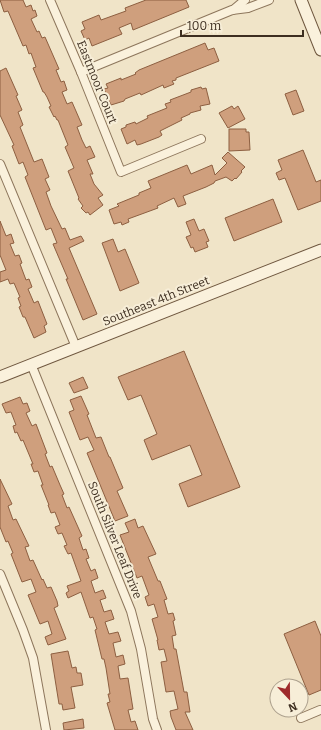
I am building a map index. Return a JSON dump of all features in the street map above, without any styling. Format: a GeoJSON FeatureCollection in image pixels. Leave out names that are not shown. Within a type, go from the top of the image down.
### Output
{"type":"FeatureCollection","features":[{"type":"Feature","properties":{"kind":"main road"},"geometry":{"type":"LineString","coordinates":[[301,0],[321,50]]}},
{"type":"Feature","properties":{"kind":"main road","name":"Southeast 4th Street"},"geometry":{"type":"LineString","coordinates":[[0,377],[321,250]]}},
{"type":"Feature","properties":{"kind":"street","name":"Eastmoor Court"},"geometry":{"type":"LineString","coordinates":[[50,0],[121,172],[201,139]]}},
{"type":"Feature","properties":{"kind":"street"},"geometry":{"type":"LineString","coordinates":[[232,10],[245,0]]}},
{"type":"Feature","properties":{"kind":"street"},"geometry":{"type":"LineString","coordinates":[[81,72],[232,10],[248,8],[269,0]]}},
{"type":"Feature","properties":{"kind":"street"},"geometry":{"type":"LineString","coordinates":[[0,164],[76,347]]}},
{"type":"Feature","properties":{"kind":"street","name":"South Silver Leaf Drive"},"geometry":{"type":"LineString","coordinates":[[31,364],[131,611],[140,643],[156,730]]}},
{"type":"Feature","properties":{"kind":"street"},"geometry":{"type":"LineString","coordinates":[[0,574],[33,658],[46,730]]}},
{"type":"Feature","properties":{"kind":"street"},"geometry":{"type":"LineString","coordinates":[[309,715],[320,710]]}},
{"type":"Feature","properties":{"kind":"building"},"geometry":{"type":"Polygon","coordinates":[[[0,0],[23,0],[26,7],[31,5],[33,11],[35,10],[37,16],[31,19],[37,32],[39,31],[42,38],[45,37],[59,69],[56,70],[61,82],[64,81],[67,90],[62,92],[67,104],[72,102],[82,125],[77,127],[82,140],[86,148],[90,146],[95,157],[87,160],[93,174],[90,174],[94,184],[103,195],[98,198],[103,205],[90,215],[81,208],[83,206],[78,199],[79,198],[68,171],[74,168],[65,147],[68,145],[58,120],[55,116],[54,117],[49,107],[51,106],[43,92],[33,68],[36,67],[31,53],[29,54],[26,45],[23,46],[8,11],[4,12],[0,0]]]}},
{"type":"Feature","properties":{"kind":"building"},"geometry":{"type":"Polygon","coordinates":[[[146,0],[186,0],[189,7],[133,30],[131,23],[119,28],[122,34],[92,46],[89,38],[85,40],[81,31],[85,29],[82,22],[99,15],[101,20],[126,11],[125,8],[146,0]]]}},
{"type":"Feature","properties":{"kind":"building"},"geometry":{"type":"Polygon","coordinates":[[[205,43],[208,50],[214,48],[219,61],[176,78],[176,80],[172,81],[174,84],[164,88],[163,85],[141,95],[140,93],[125,99],[124,101],[111,105],[104,89],[108,88],[106,84],[136,74],[135,73],[139,70],[205,43]]]}},
{"type":"Feature","properties":{"kind":"building"},"geometry":{"type":"Polygon","coordinates":[[[6,68],[18,95],[16,96],[22,110],[18,112],[23,125],[20,127],[34,162],[42,159],[49,177],[45,179],[50,190],[46,192],[51,206],[62,229],[65,228],[70,240],[81,236],[84,241],[69,248],[97,314],[83,320],[53,244],[57,243],[51,228],[46,230],[25,177],[28,175],[23,162],[19,164],[12,146],[14,145],[0,115],[0,71],[6,68]]]}},
{"type":"Feature","properties":{"kind":"building"},"geometry":{"type":"Polygon","coordinates":[[[201,87],[202,89],[206,88],[210,104],[200,106],[201,110],[190,113],[181,118],[182,120],[160,131],[162,135],[159,137],[137,145],[135,140],[127,144],[121,129],[126,127],[126,125],[135,122],[136,124],[148,118],[147,116],[167,108],[165,104],[171,102],[170,100],[201,87]]]}},
{"type":"Feature","properties":{"kind":"building"},"geometry":{"type":"Polygon","coordinates":[[[296,90],[304,111],[293,115],[285,94],[296,90]]]}},
{"type":"Feature","properties":{"kind":"building"},"geometry":{"type":"Polygon","coordinates":[[[232,106],[234,109],[238,106],[245,119],[228,128],[219,113],[232,106]]]}},
{"type":"Feature","properties":{"kind":"building"},"geometry":{"type":"Polygon","coordinates":[[[229,129],[246,129],[246,132],[249,132],[250,150],[229,151],[229,129]]]}},
{"type":"Feature","properties":{"kind":"building"},"geometry":{"type":"Polygon","coordinates":[[[303,150],[316,182],[321,180],[321,201],[298,210],[285,178],[279,180],[276,173],[282,170],[278,160],[303,150]]]}},
{"type":"Feature","properties":{"kind":"building"},"geometry":{"type":"Polygon","coordinates":[[[228,152],[245,167],[236,179],[235,178],[232,181],[226,177],[183,196],[186,204],[178,207],[174,198],[157,206],[158,208],[128,219],[129,222],[122,225],[121,222],[114,224],[109,210],[119,206],[117,204],[139,195],[139,193],[151,188],[148,181],[187,165],[191,174],[212,165],[215,175],[227,163],[222,158],[228,152]]]}},
{"type":"Feature","properties":{"kind":"building"},"geometry":{"type":"Polygon","coordinates":[[[273,199],[282,222],[234,241],[225,218],[273,199]]]}},
{"type":"Feature","properties":{"kind":"building"},"geometry":{"type":"Polygon","coordinates":[[[194,219],[199,231],[204,229],[209,241],[206,242],[208,247],[195,252],[193,247],[191,248],[186,237],[191,235],[186,222],[194,219]]]}},
{"type":"Feature","properties":{"kind":"building"},"geometry":{"type":"Polygon","coordinates":[[[0,221],[6,236],[11,234],[14,243],[10,244],[15,256],[19,255],[22,263],[20,264],[26,280],[29,279],[32,287],[28,289],[34,303],[38,301],[47,324],[44,326],[46,332],[34,338],[19,307],[21,306],[18,298],[20,297],[14,283],[10,284],[8,279],[0,282],[0,272],[6,270],[0,255],[0,221]]]}},
{"type":"Feature","properties":{"kind":"building"},"geometry":{"type":"Polygon","coordinates":[[[113,239],[118,252],[125,249],[139,283],[120,291],[102,243],[113,239]]]}},
{"type":"Feature","properties":{"kind":"building"},"geometry":{"type":"Polygon","coordinates":[[[184,351],[240,487],[188,507],[179,484],[202,475],[190,445],[152,460],[144,440],[157,434],[141,395],[128,400],[118,377],[184,351]]]}},
{"type":"Feature","properties":{"kind":"building"},"geometry":{"type":"Polygon","coordinates":[[[83,377],[88,388],[74,393],[69,383],[83,377]]]}},
{"type":"Feature","properties":{"kind":"building"},"geometry":{"type":"Polygon","coordinates":[[[81,396],[89,414],[87,415],[96,438],[101,437],[123,488],[117,491],[128,516],[115,521],[87,453],[94,450],[88,437],[80,440],[69,412],[74,410],[70,400],[81,396]]]}},
{"type":"Feature","properties":{"kind":"building"},"geometry":{"type":"Polygon","coordinates":[[[20,397],[23,404],[27,403],[30,411],[26,413],[32,426],[36,424],[47,453],[45,454],[50,467],[52,466],[64,494],[62,495],[67,508],[69,507],[82,536],[79,538],[83,550],[86,549],[89,558],[86,559],[91,571],[95,569],[98,578],[91,581],[95,593],[103,590],[106,598],[100,600],[104,612],[111,610],[114,619],[105,622],[109,634],[118,632],[121,641],[113,643],[116,657],[123,655],[125,664],[118,666],[120,679],[128,678],[133,709],[128,710],[131,722],[135,721],[138,730],[115,730],[107,703],[110,702],[108,694],[110,694],[106,668],[104,659],[102,659],[95,630],[97,629],[93,617],[90,618],[81,592],[68,598],[66,593],[69,591],[67,586],[81,581],[71,553],[68,554],[64,546],[67,545],[62,533],[58,534],[55,527],[60,525],[55,512],[51,513],[41,485],[43,485],[38,471],[34,472],[31,464],[33,464],[23,440],[21,441],[17,432],[15,433],[13,426],[16,425],[11,412],[6,413],[2,404],[20,397]]]}},
{"type":"Feature","properties":{"kind":"building"},"geometry":{"type":"Polygon","coordinates":[[[0,479],[12,504],[8,506],[13,520],[16,519],[29,546],[25,547],[30,561],[33,560],[42,580],[43,579],[47,588],[51,587],[57,601],[58,606],[54,608],[66,639],[48,645],[45,637],[52,634],[48,621],[40,624],[28,595],[36,592],[31,579],[22,582],[11,554],[13,553],[8,541],[6,542],[0,527],[0,479]]]}},
{"type":"Feature","properties":{"kind":"building"},"geometry":{"type":"Polygon","coordinates":[[[135,519],[138,528],[143,526],[156,554],[148,557],[167,599],[164,600],[168,614],[173,613],[175,620],[173,621],[176,635],[172,636],[174,649],[176,649],[184,692],[187,692],[190,712],[185,712],[193,730],[176,730],[171,717],[170,711],[178,709],[174,691],[166,692],[161,662],[167,661],[164,649],[159,650],[158,640],[152,619],[158,617],[154,604],[148,606],[145,597],[149,595],[142,576],[137,578],[120,535],[129,532],[125,523],[135,519]]]}},
{"type":"Feature","properties":{"kind":"building"},"geometry":{"type":"Polygon","coordinates":[[[315,621],[321,636],[321,690],[309,695],[309,678],[302,678],[284,634],[315,621]]]}},
{"type":"Feature","properties":{"kind":"building"},"geometry":{"type":"Polygon","coordinates":[[[68,651],[72,668],[76,667],[77,673],[81,673],[83,685],[71,687],[75,708],[63,710],[62,704],[59,704],[51,654],[68,651]]]}},
{"type":"Feature","properties":{"kind":"building"},"geometry":{"type":"Polygon","coordinates":[[[83,719],[84,728],[64,730],[63,723],[83,719]]]}}]}
